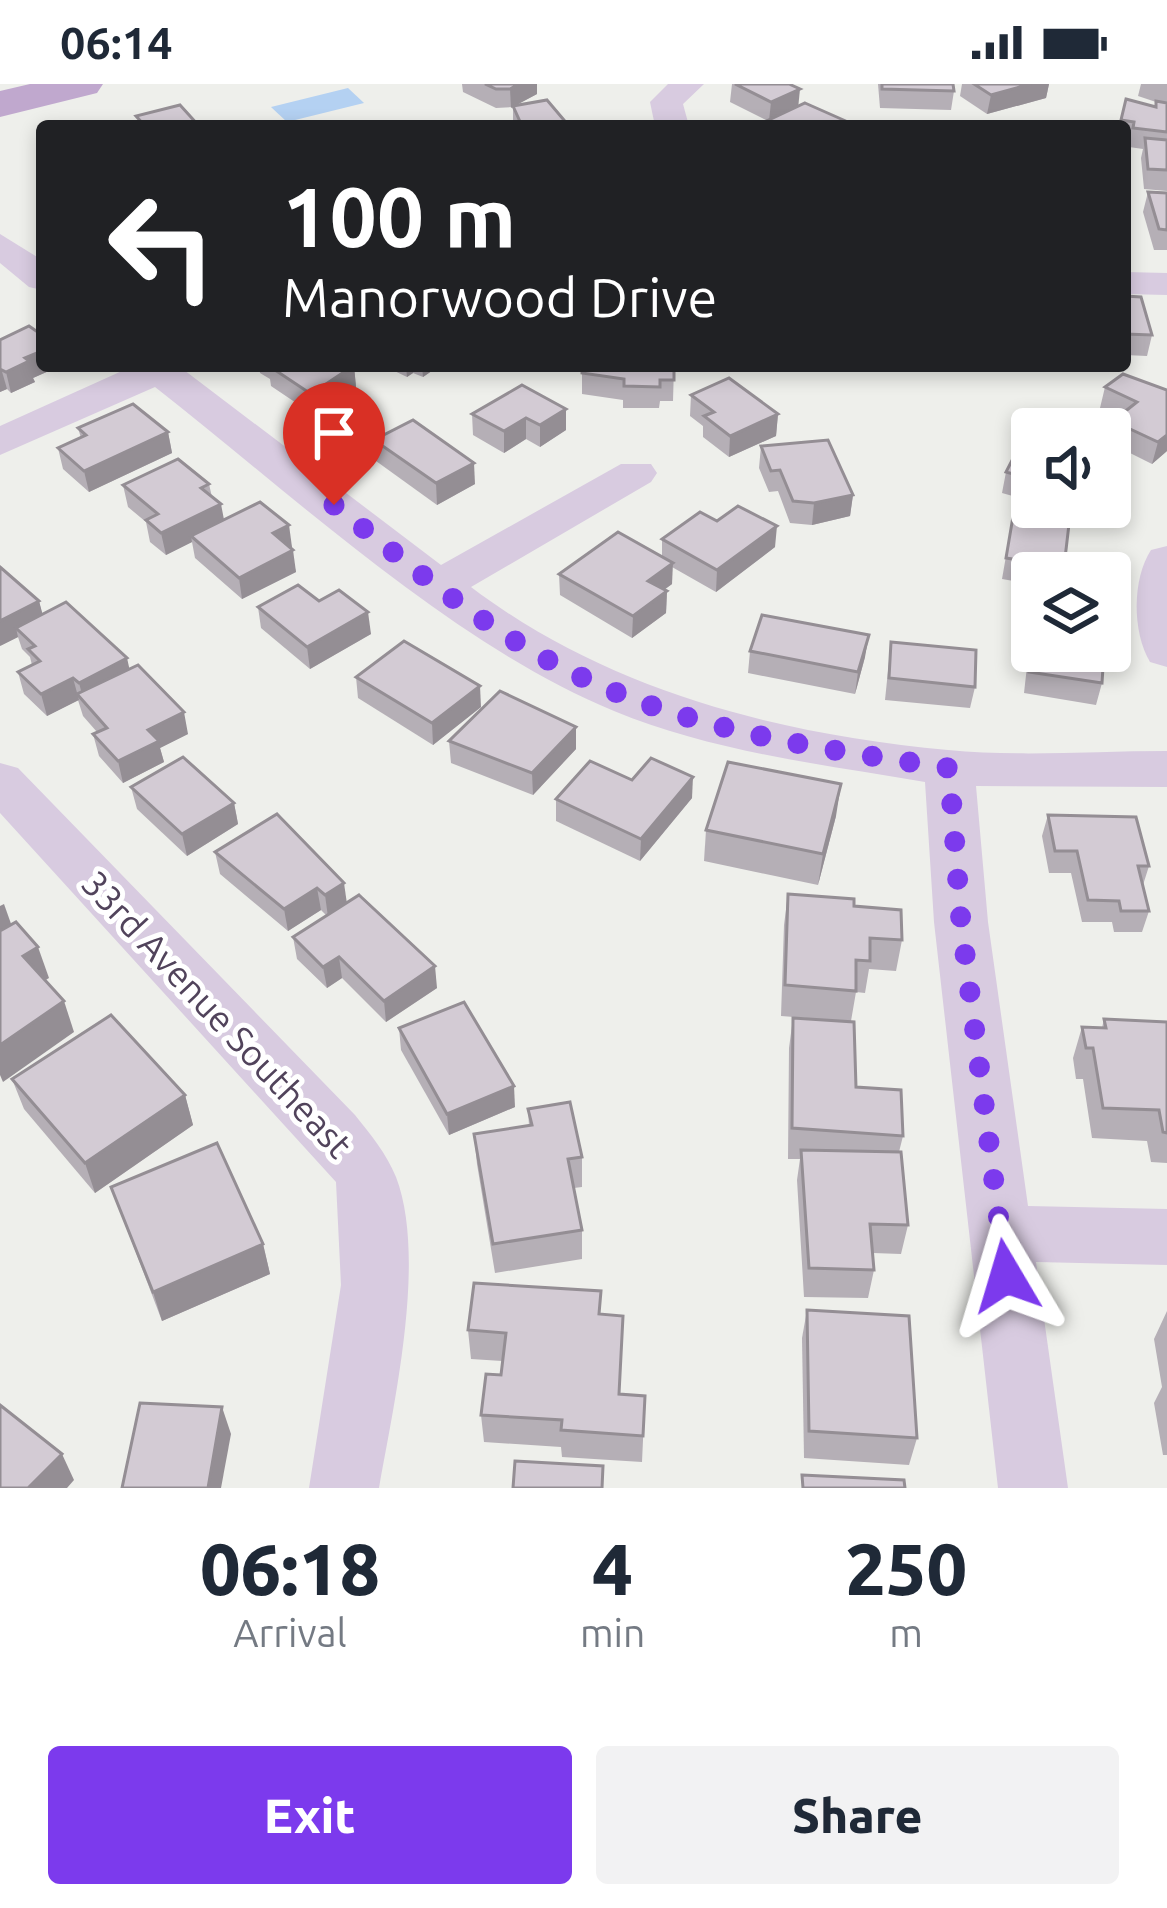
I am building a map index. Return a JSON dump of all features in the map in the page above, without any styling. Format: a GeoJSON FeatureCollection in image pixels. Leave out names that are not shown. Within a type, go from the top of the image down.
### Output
{"type":"FeatureCollection","features":[{"type":"Feature","properties":{"kind":"main road"},"geometry":{"type":"LineString","coordinates":[[0,104],[82,84]]}},
{"type":"Feature","properties":{"kind":"street"},"geometry":{"type":"LineString","coordinates":[[669,120],[666,102],[688,84]]}},
{"type":"Feature","properties":{"kind":"street"},"geometry":{"type":"LineString","coordinates":[[0,245],[36,270]]}},
{"type":"Feature","properties":{"kind":"street"},"geometry":{"type":"LineString","coordinates":[[1131,283],[1167,284]]}},
{"type":"Feature","properties":{"kind":"street"},"geometry":{"type":"LineString","coordinates":[[0,442],[148,372]]}},
{"type":"Feature","properties":{"kind":"street"},"geometry":{"type":"LineString","coordinates":[[165,372],[439,586],[566,670],[651,707],[763,738],[949,768],[1167,769]]}},
{"type":"Feature","properties":{"kind":"street"},"geometry":{"type":"LineString","coordinates":[[439,586],[636,473]]}},
{"type":"Feature","properties":{"kind":"street"},"geometry":{"type":"LineString","coordinates":[[1167,560],[1159,589],[1167,651]]}},
{"type":"Feature","properties":{"kind":"street"},"geometry":{"type":"LineString","coordinates":[[949,768],[961,922],[1033,1488]]}},
{"type":"Feature","properties":{"kind":"street","name":"33rd Avenue Southeast"},"geometry":{"type":"LineString","coordinates":[[0,781],[334,1133],[366,1178],[374,1220],[368,1319],[344,1488]]}},
{"type":"Feature","properties":{"kind":"street"},"geometry":{"type":"LineString","coordinates":[[1001,1233],[1167,1237]]}},
{"type":"Feature","properties":{"kind":"shaded area"},"geometry":{"type":"Polygon","coordinates":[[[348,88],[364,103],[295,120],[285,120],[271,107],[348,88]]]}},
{"type":"Feature","properties":{"kind":"building"},"geometry":{"type":"Polygon","coordinates":[[[485,84],[519,84],[496,89],[485,84]]]}},
{"type":"Feature","properties":{"kind":"building"},"geometry":{"type":"Polygon","coordinates":[[[735,84],[789,84],[800,89],[771,102],[735,84]]]}},
{"type":"Feature","properties":{"kind":"building"},"geometry":{"type":"Polygon","coordinates":[[[882,84],[953,84],[954,91],[882,89],[882,84]]]}},
{"type":"Feature","properties":{"kind":"building"},"geometry":{"type":"Polygon","coordinates":[[[974,84],[1031,84],[991,95],[974,84]]]}},
{"type":"Feature","properties":{"kind":"building"},"geometry":{"type":"Polygon","coordinates":[[[1126,99],[1156,107],[1156,101],[1167,103],[1167,132],[1133,128],[1131,120],[1121,120],[1126,99]]]}},
{"type":"Feature","properties":{"kind":"building"},"geometry":{"type":"Polygon","coordinates":[[[547,100],[564,120],[519,120],[513,106],[547,100]]]}},
{"type":"Feature","properties":{"kind":"building"},"geometry":{"type":"Polygon","coordinates":[[[805,103],[843,120],[769,120],[805,103]]]}},
{"type":"Feature","properties":{"kind":"building"},"geometry":{"type":"Polygon","coordinates":[[[180,105],[194,120],[140,120],[136,116],[180,105]]]}},
{"type":"Feature","properties":{"kind":"building"},"geometry":{"type":"Polygon","coordinates":[[[1145,138],[1167,140],[1167,170],[1148,169],[1145,138]]]}},
{"type":"Feature","properties":{"kind":"building"},"geometry":{"type":"Polygon","coordinates":[[[1148,192],[1167,193],[1167,230],[1159,229],[1148,192]]]}},
{"type":"Feature","properties":{"kind":"building"},"geometry":{"type":"Polygon","coordinates":[[[1131,296],[1141,297],[1152,335],[1131,334],[1131,296]]]}},
{"type":"Feature","properties":{"kind":"building"},"geometry":{"type":"Polygon","coordinates":[[[29,326],[36,331],[36,353],[6,372],[0,369],[0,340],[29,326]]]}},
{"type":"Feature","properties":{"kind":"building"},"geometry":{"type":"Polygon","coordinates":[[[278,372],[344,372],[311,394],[278,372]]]}},
{"type":"Feature","properties":{"kind":"building"},"geometry":{"type":"Polygon","coordinates":[[[674,372],[674,380],[660,380],[660,387],[624,386],[624,379],[582,373],[674,372]]]}},
{"type":"Feature","properties":{"kind":"building"},"geometry":{"type":"Polygon","coordinates":[[[1123,374],[1167,390],[1167,435],[1158,442],[1131,429],[1129,408],[1137,402],[1105,387],[1123,374]]]}},
{"type":"Feature","properties":{"kind":"building"},"geometry":{"type":"Polygon","coordinates":[[[729,378],[778,414],[730,436],[704,416],[714,412],[691,395],[729,378]]]}},
{"type":"Feature","properties":{"kind":"building"},"geometry":{"type":"Polygon","coordinates":[[[522,385],[566,409],[540,425],[526,418],[504,431],[472,414],[522,385]]]}},
{"type":"Feature","properties":{"kind":"building"},"geometry":{"type":"Polygon","coordinates":[[[133,404],[168,432],[84,471],[58,448],[86,435],[78,428],[133,404]]]}},
{"type":"Feature","properties":{"kind":"building"},"geometry":{"type":"Polygon","coordinates":[[[413,420],[474,463],[436,483],[374,440],[413,420]]]}},
{"type":"Feature","properties":{"kind":"building"},"geometry":{"type":"Polygon","coordinates":[[[828,440],[853,495],[814,503],[793,501],[780,470],[771,471],[761,446],[828,440]]]}},
{"type":"Feature","properties":{"kind":"building"},"geometry":{"type":"Polygon","coordinates":[[[178,459],[209,484],[201,488],[221,504],[161,533],[146,520],[158,514],[123,485],[178,459]]]}},
{"type":"Feature","properties":{"kind":"building"},"geometry":{"type":"Polygon","coordinates":[[[260,502],[289,525],[273,533],[293,550],[239,578],[191,536],[260,502]]]}},
{"type":"Feature","properties":{"kind":"building"},"geometry":{"type":"Polygon","coordinates":[[[738,506],[777,526],[717,570],[662,539],[700,512],[717,521],[738,506]]]}},
{"type":"Feature","properties":{"kind":"building"},"geometry":{"type":"Polygon","coordinates":[[[1011,528],[1069,528],[1066,552],[1011,552],[1011,559],[1006,558],[1011,528]]]}},
{"type":"Feature","properties":{"kind":"building"},"geometry":{"type":"Polygon","coordinates":[[[618,532],[673,563],[648,581],[667,591],[633,616],[559,574],[618,532]]]}},
{"type":"Feature","properties":{"kind":"building"},"geometry":{"type":"Polygon","coordinates":[[[0,567],[39,601],[0,621],[0,567]]]}},
{"type":"Feature","properties":{"kind":"building"},"geometry":{"type":"Polygon","coordinates":[[[298,585],[319,601],[339,590],[368,612],[307,647],[258,607],[298,585]]]}},
{"type":"Feature","properties":{"kind":"building"},"geometry":{"type":"Polygon","coordinates":[[[66,602],[127,658],[79,683],[73,678],[41,694],[18,672],[40,661],[28,649],[35,646],[16,628],[66,602]]]}},
{"type":"Feature","properties":{"kind":"building"},"geometry":{"type":"Polygon","coordinates":[[[762,615],[869,635],[858,672],[750,651],[762,615]]]}},
{"type":"Feature","properties":{"kind":"building"},"geometry":{"type":"Polygon","coordinates":[[[404,641],[480,686],[432,723],[356,677],[404,641]]]}},
{"type":"Feature","properties":{"kind":"building"},"geometry":{"type":"Polygon","coordinates":[[[891,642],[976,650],[975,687],[889,678],[891,642]]]}},
{"type":"Feature","properties":{"kind":"building"},"geometry":{"type":"Polygon","coordinates":[[[138,665],[184,712],[148,730],[159,741],[118,761],[93,734],[107,728],[77,694],[138,665]]]}},
{"type":"Feature","properties":{"kind":"building"},"geometry":{"type":"Polygon","coordinates":[[[1029,672],[1103,672],[1102,683],[1029,672]]]}},
{"type":"Feature","properties":{"kind":"building"},"geometry":{"type":"Polygon","coordinates":[[[500,691],[576,727],[532,773],[449,741],[500,691]]]}},
{"type":"Feature","properties":{"kind":"building"},"geometry":{"type":"Polygon","coordinates":[[[183,757],[234,803],[182,834],[131,787],[183,757]]]}},
{"type":"Feature","properties":{"kind":"building"},"geometry":{"type":"Polygon","coordinates":[[[651,758],[693,777],[641,839],[556,799],[590,761],[632,780],[651,758]]]}},
{"type":"Feature","properties":{"kind":"building"},"geometry":{"type":"Polygon","coordinates":[[[728,762],[841,784],[823,854],[706,830],[728,762]]]}},
{"type":"Feature","properties":{"kind":"building"},"geometry":{"type":"Polygon","coordinates":[[[277,814],[344,883],[325,895],[317,888],[284,909],[215,852],[277,814]]]}},
{"type":"Feature","properties":{"kind":"building"},"geometry":{"type":"Polygon","coordinates":[[[1048,815],[1136,817],[1149,866],[1138,866],[1149,911],[1121,911],[1119,901],[1088,900],[1077,851],[1055,851],[1048,815]]]}},
{"type":"Feature","properties":{"kind":"building"},"geometry":{"type":"Polygon","coordinates":[[[788,894],[854,899],[854,906],[901,910],[902,940],[870,938],[870,961],[856,960],[856,991],[785,985],[788,894]]]}},
{"type":"Feature","properties":{"kind":"building"},"geometry":{"type":"Polygon","coordinates":[[[359,895],[435,966],[384,1001],[339,957],[323,967],[293,937],[359,895]]]}},
{"type":"Feature","properties":{"kind":"building"},"geometry":{"type":"Polygon","coordinates":[[[16,922],[38,947],[23,956],[64,1001],[0,1045],[0,931],[16,922]]]}},
{"type":"Feature","properties":{"kind":"building"},"geometry":{"type":"Polygon","coordinates":[[[464,1002],[514,1086],[447,1114],[399,1028],[464,1002]]]}},
{"type":"Feature","properties":{"kind":"building"},"geometry":{"type":"Polygon","coordinates":[[[111,1015],[185,1095],[85,1163],[12,1079],[111,1015]]]}},
{"type":"Feature","properties":{"kind":"building"},"geometry":{"type":"Polygon","coordinates":[[[793,1018],[854,1022],[856,1087],[901,1090],[903,1136],[792,1128],[793,1018]]]}},
{"type":"Feature","properties":{"kind":"building"},"geometry":{"type":"Polygon","coordinates":[[[1104,1019],[1167,1022],[1167,1133],[1159,1110],[1103,1108],[1093,1048],[1086,1048],[1082,1027],[1106,1028],[1104,1019]]]}},
{"type":"Feature","properties":{"kind":"building"},"geometry":{"type":"Polygon","coordinates":[[[570,1102],[582,1157],[568,1159],[582,1230],[493,1244],[474,1134],[532,1125],[528,1109],[570,1102]]]}},
{"type":"Feature","properties":{"kind":"building"},"geometry":{"type":"Polygon","coordinates":[[[217,1143],[263,1244],[153,1292],[111,1187],[217,1143]]]}},
{"type":"Feature","properties":{"kind":"building"},"geometry":{"type":"Polygon","coordinates":[[[801,1150],[901,1152],[908,1225],[870,1224],[874,1270],[809,1268],[801,1150]]]}},
{"type":"Feature","properties":{"kind":"building"},"geometry":{"type":"Polygon","coordinates":[[[474,1283],[601,1291],[599,1314],[623,1316],[619,1394],[645,1396],[643,1436],[561,1430],[562,1420],[481,1415],[486,1374],[501,1375],[506,1333],[468,1330],[474,1283]]]}},
{"type":"Feature","properties":{"kind":"building"},"geometry":{"type":"Polygon","coordinates":[[[807,1310],[909,1316],[917,1438],[809,1431],[807,1310]]]}},
{"type":"Feature","properties":{"kind":"building"},"geometry":{"type":"Polygon","coordinates":[[[140,1403],[222,1407],[208,1488],[122,1488],[140,1403]]]}},
{"type":"Feature","properties":{"kind":"building"},"geometry":{"type":"Polygon","coordinates":[[[0,1405],[62,1454],[28,1488],[0,1488],[0,1405]]]}},
{"type":"Feature","properties":{"kind":"building"},"geometry":{"type":"Polygon","coordinates":[[[515,1461],[603,1466],[602,1488],[513,1488],[515,1461]]]}},
{"type":"Feature","properties":{"kind":"building"},"geometry":{"type":"Polygon","coordinates":[[[802,1475],[904,1480],[905,1488],[803,1488],[802,1475]]]}},
{"type":"Feature","properties":{"kind":"route"},"geometry":{"type":"LineString","coordinates":[[334,505],[478,616],[566,670],[635,701],[683,718],[799,746],[949,768],[961,922],[1006,1276]]}}]}
